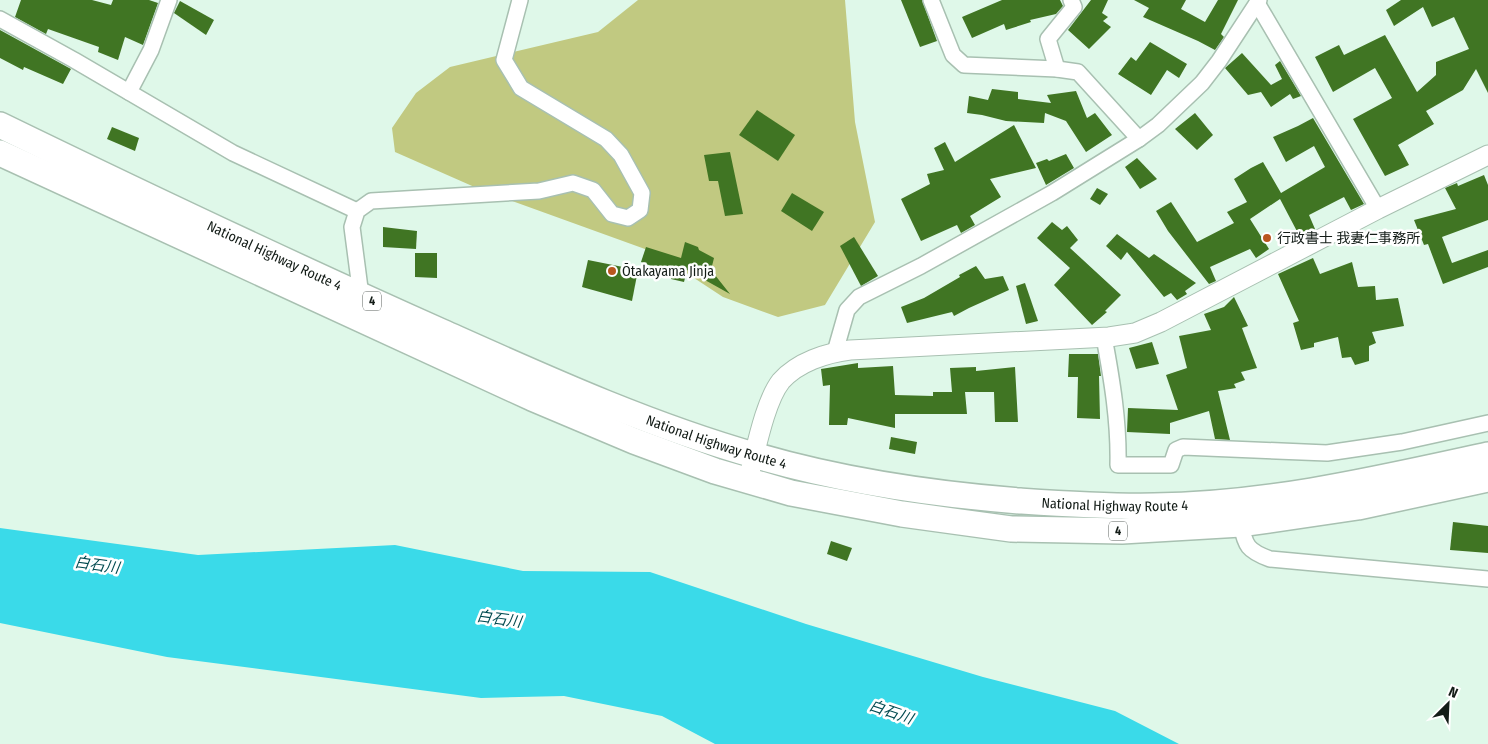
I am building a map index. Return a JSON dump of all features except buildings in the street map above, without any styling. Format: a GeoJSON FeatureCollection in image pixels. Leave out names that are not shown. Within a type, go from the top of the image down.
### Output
{"type":"FeatureCollection","features":[{"type":"Feature","properties":{"kind":"highway","name":"National Highway Route 4"},"geometry":{"type":"LineString","coordinates":[[0,125],[361,296],[579,393],[654,422],[754,456],[834,475],[908,489],[966,496],[1090,505],[1155,506],[1217,503],[1288,494],[1407,473],[1488,455]]}},
{"type":"Feature","properties":{"kind":"highway","name":"National Highway Route 4"},"geometry":{"type":"LineString","coordinates":[[0,154],[532,398],[634,441],[747,481],[790,493],[902,514],[1011,529],[1122,532],[1241,524],[1358,507],[1488,479]]}},
{"type":"Feature","properties":{"kind":"street"},"geometry":{"type":"LineString","coordinates":[[130,92],[150,50],[169,0]]}},
{"type":"Feature","properties":{"kind":"street"},"geometry":{"type":"LineString","coordinates":[[361,296],[352,227],[356,211],[371,201],[538,192],[573,183],[593,190],[612,214],[628,218],[640,210],[642,193],[621,155],[606,139],[521,88],[504,60],[520,0]]}},
{"type":"Feature","properties":{"kind":"street"},"geometry":{"type":"LineString","coordinates":[[931,0],[953,55],[964,64],[1057,69],[1078,72],[1139,139]]}},
{"type":"Feature","properties":{"kind":"street"},"geometry":{"type":"LineString","coordinates":[[834,352],[847,310],[859,297],[922,266],[1052,193],[1139,139],[1158,125],[1202,83],[1219,61],[1258,1],[1378,209]]}},
{"type":"Feature","properties":{"kind":"street"},"geometry":{"type":"LineString","coordinates":[[1057,69],[1048,39],[1075,2]]}},
{"type":"Feature","properties":{"kind":"street"},"geometry":{"type":"LineString","coordinates":[[0,19],[234,153],[356,211]]}},
{"type":"Feature","properties":{"kind":"street"},"geometry":{"type":"LineString","coordinates":[[747,481],[767,408],[781,381],[803,364],[834,352],[1104,337],[1135,333],[1162,322],[1378,209],[1488,155]]}},
{"type":"Feature","properties":{"kind":"street"},"geometry":{"type":"LineString","coordinates":[[1104,337],[1115,398],[1119,435],[1118,465],[1171,465],[1176,450],[1183,447],[1327,453],[1402,442],[1488,423]]}},
{"type":"Feature","properties":{"kind":"street"},"geometry":{"type":"LineString","coordinates":[[1241,524],[1244,542],[1248,548],[1270,560],[1488,580]]}},
{"type":"Feature","properties":{"kind":"green space"},"geometry":{"type":"Polygon","coordinates":[[[638,0],[845,0],[855,122],[875,222],[825,305],[778,317],[723,297],[656,253],[479,189],[395,152],[392,128],[416,93],[450,67],[598,32],[638,0]]]}},
{"type":"Feature","properties":{"kind":"water","name":"白石川"},"geometry":{"type":"Polygon","coordinates":[[[0,528],[198,555],[395,545],[523,571],[650,572],[806,624],[983,677],[1115,711],[1179,744],[715,744],[662,716],[564,696],[481,698],[167,657],[0,623],[0,528]]]}},
{"type":"Feature","properties":{"kind":"place","name":"行政書士 我妻仁事務所"},"geometry":{"type":"Point","coordinates":[1267,238]}},
{"type":"Feature","properties":{"kind":"place","name":"Ōtakayama Jinja"},"geometry":{"type":"Point","coordinates":[612,271]}}]}
